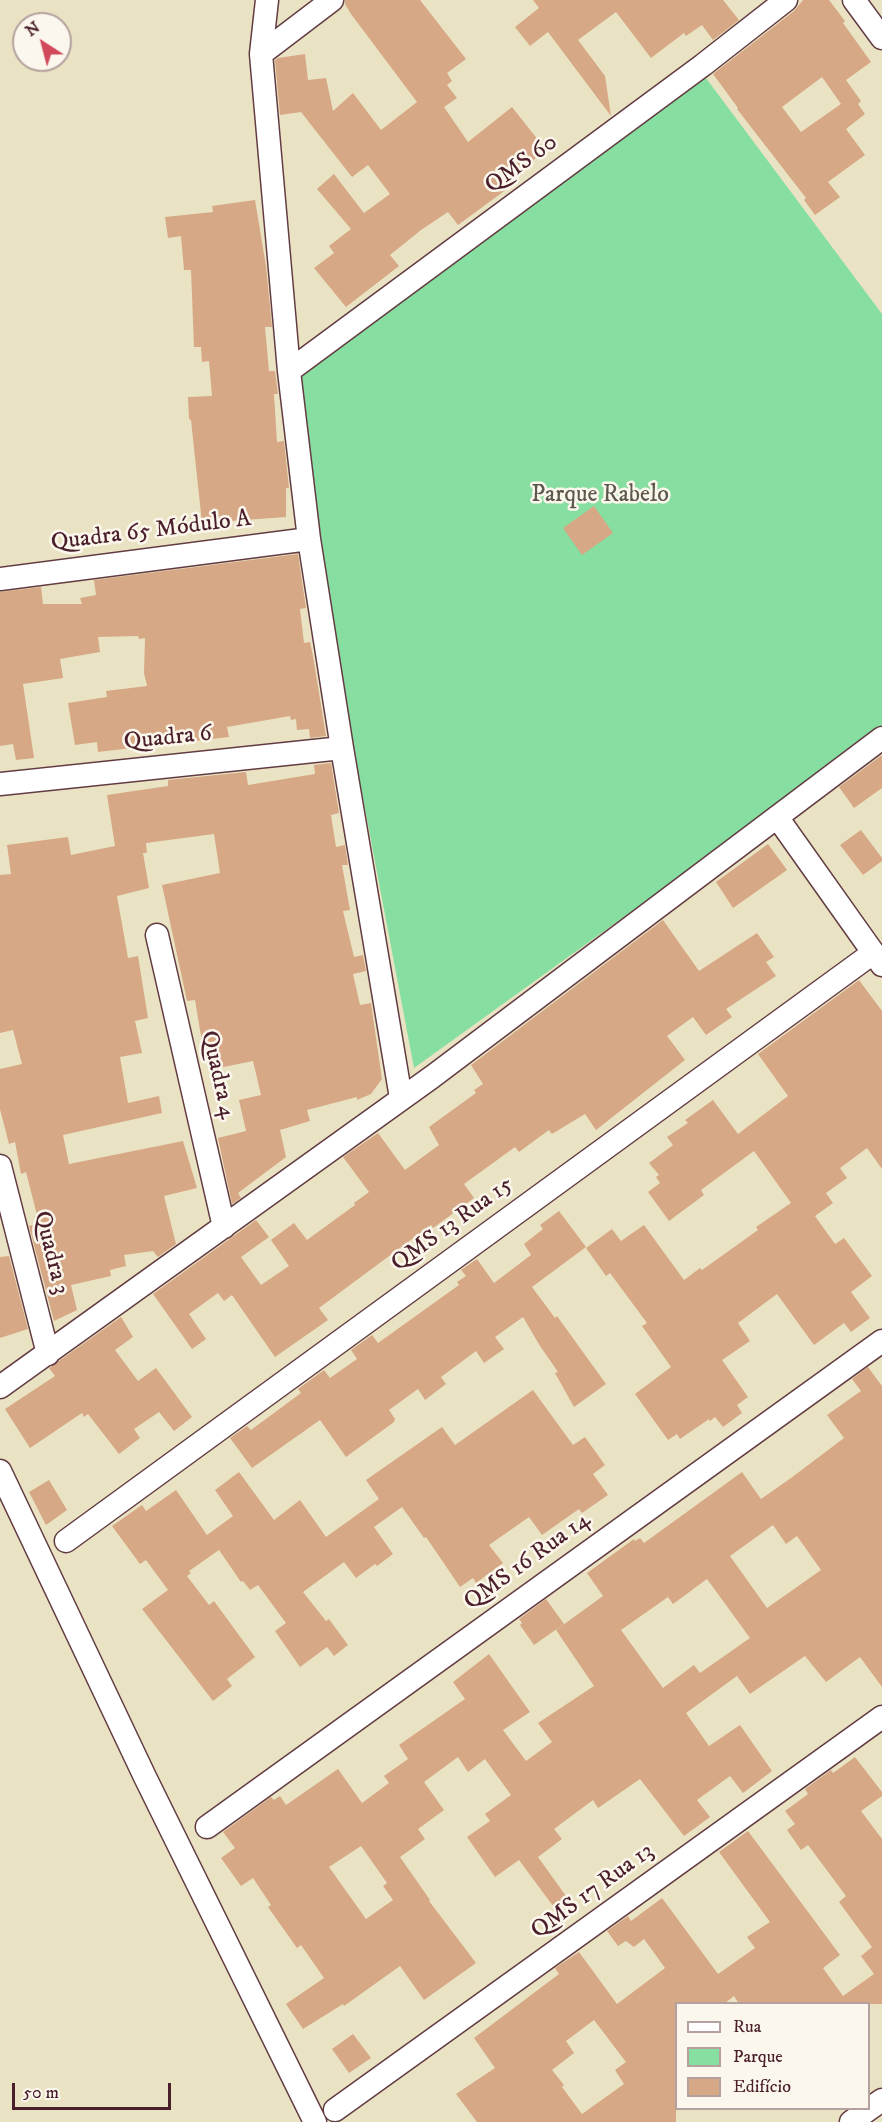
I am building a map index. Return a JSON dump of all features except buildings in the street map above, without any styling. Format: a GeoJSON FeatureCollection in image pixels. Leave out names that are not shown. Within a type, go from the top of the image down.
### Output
{"type":"FeatureCollection","features":[{"type":"Feature","properties":{"kind":"street"},"geometry":{"type":"LineString","coordinates":[[267,0],[261,54],[289,371],[309,538],[401,1098]]}},
{"type":"Feature","properties":{"kind":"street"},"geometry":{"type":"LineString","coordinates":[[261,54],[332,0]]}},
{"type":"Feature","properties":{"kind":"street","name":"QMS 60"},"geometry":{"type":"LineString","coordinates":[[289,371],[703,65],[786,0]]}},
{"type":"Feature","properties":{"kind":"street"},"geometry":{"type":"LineString","coordinates":[[854,0],[882,38]]}},
{"type":"Feature","properties":{"kind":"street","name":"Quadra 65 Módulo A"},"geometry":{"type":"LineString","coordinates":[[0,579],[309,538]]}},
{"type":"Feature","properties":{"kind":"street"},"geometry":{"type":"LineString","coordinates":[[0,1387],[401,1098],[882,738]]}},
{"type":"Feature","properties":{"kind":"street","name":"Quadra 6"},"geometry":{"type":"LineString","coordinates":[[0,784],[342,748]]}},
{"type":"Feature","properties":{"kind":"street"},"geometry":{"type":"LineString","coordinates":[[777,817],[876,948]]}},
{"type":"Feature","properties":{"kind":"street","name":"Quadra 4"},"geometry":{"type":"LineString","coordinates":[[158,935],[224,1227]]}},
{"type":"Feature","properties":{"kind":"street","name":"QMS 13 Rua 15"},"geometry":{"type":"LineString","coordinates":[[66,1541],[876,948]]}},
{"type":"Feature","properties":{"kind":"street","name":"Quadra 3"},"geometry":{"type":"LineString","coordinates":[[0,1166],[48,1354]]}},
{"type":"Feature","properties":{"kind":"street","name":"QMS 16 Rua 14"},"geometry":{"type":"LineString","coordinates":[[207,1827],[882,1341]]}},
{"type":"Feature","properties":{"kind":"street"},"geometry":{"type":"LineString","coordinates":[[0,1471],[144,1777],[315,2122]]}},
{"type":"Feature","properties":{"kind":"street","name":"QMS 17 Rua 13"},"geometry":{"type":"LineString","coordinates":[[335,2110],[882,1718]]}},
{"type":"Feature","properties":{"kind":"street"},"geometry":{"type":"LineString","coordinates":[[851,2122],[868,2110]]}},
{"type":"Feature","properties":{"kind":"green space","name":"Parque Rabelo"},"geometry":{"type":"Polygon","coordinates":[[[700,70],[882,314],[882,731],[414,1068],[355,756],[293,373],[700,70]]]}}]}
